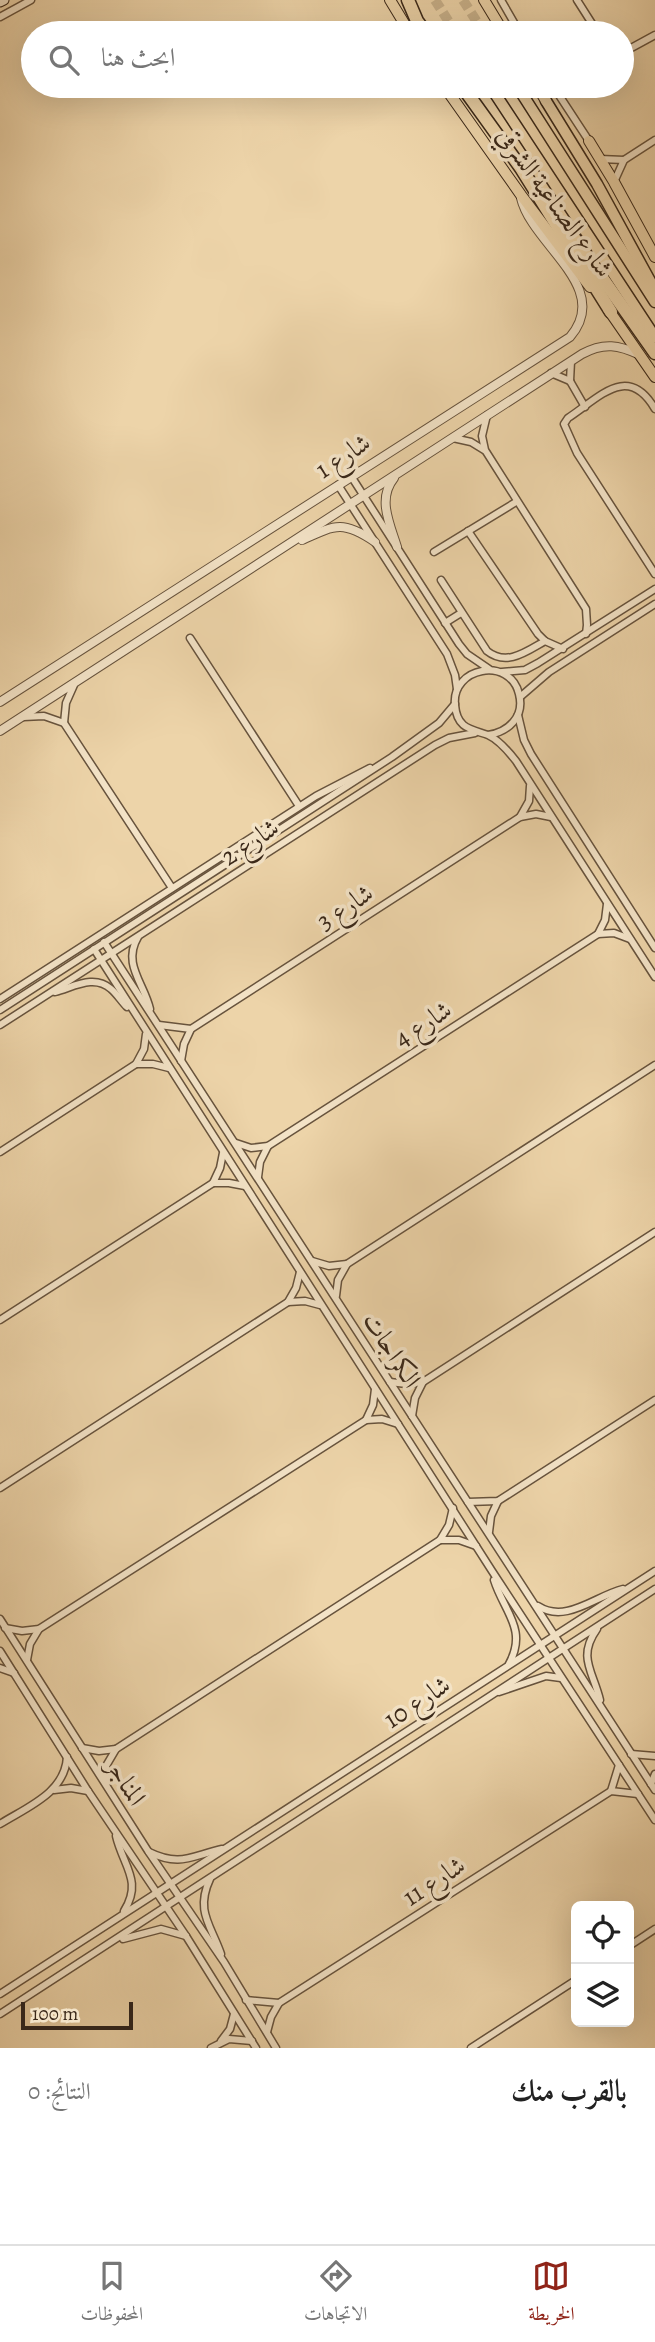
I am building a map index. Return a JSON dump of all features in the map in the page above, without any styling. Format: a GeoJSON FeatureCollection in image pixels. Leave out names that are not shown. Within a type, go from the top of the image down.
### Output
{"type":"FeatureCollection","features":[{"type":"Feature","properties":{"kind":"highway"},"geometry":{"type":"LineString","coordinates":[[408,0],[417,21]]}},
{"type":"Feature","properties":{"kind":"highway"},"geometry":{"type":"LineString","coordinates":[[470,98],[520,168],[611,312]]}},
{"type":"Feature","properties":{"kind":"highway"},"geometry":{"type":"LineString","coordinates":[[498,98],[655,337]]}},
{"type":"Feature","properties":{"kind":"highway"},"geometry":{"type":"LineString","coordinates":[[525,98],[655,302]]}},
{"type":"Feature","properties":{"kind":"highway"},"geometry":{"type":"LineString","coordinates":[[546,101],[655,289]]}},
{"type":"Feature","properties":{"kind":"highway"},"geometry":{"type":"LineString","coordinates":[[520,168],[556,212],[655,352]]}},
{"type":"Feature","properties":{"kind":"main road"},"geometry":{"type":"LineString","coordinates":[[390,0],[403,21]]}},
{"type":"Feature","properties":{"kind":"main road"},"geometry":{"type":"LineString","coordinates":[[484,0],[497,21]]}},
{"type":"Feature","properties":{"kind":"main road","name":"شارع الصناعية الشرقي"},"geometry":{"type":"LineString","coordinates":[[452,98],[583,279],[611,312],[655,377]]}},
{"type":"Feature","properties":{"kind":"main road","name":"شارع الصناعية الشرقي"},"geometry":{"type":"LineString","coordinates":[[589,141],[655,257]]}},
{"type":"Feature","properties":{"kind":"main road"},"geometry":{"type":"LineString","coordinates":[[622,197],[624,233]]}},
{"type":"Feature","properties":{"kind":"street"},"geometry":{"type":"LineString","coordinates":[[0,17],[31,0]]}},
{"type":"Feature","properties":{"kind":"street"},"geometry":{"type":"LineString","coordinates":[[501,0],[513,21]]}},
{"type":"Feature","properties":{"kind":"street"},"geometry":{"type":"LineString","coordinates":[[577,0],[590,21]]}},
{"type":"Feature","properties":{"kind":"street"},"geometry":{"type":"LineString","coordinates":[[634,46],[655,35]]}},
{"type":"Feature","properties":{"kind":"street","name":"شارع الصناعية الشرقي"},"geometry":{"type":"LineString","coordinates":[[561,98],[589,141]]}},
{"type":"Feature","properties":{"kind":"street"},"geometry":{"type":"LineString","coordinates":[[614,182],[624,160],[655,140]]}},
{"type":"Feature","properties":{"kind":"street"},"geometry":{"type":"LineString","coordinates":[[600,159],[624,160]]}},
{"type":"Feature","properties":{"kind":"street","name":"شارع 1"},"geometry":{"type":"LineString","coordinates":[[0,702],[563,342],[580,324],[584,309],[582,294],[528,215],[521,195]]}},
{"type":"Feature","properties":{"kind":"street","name":"شارع 1"},"geometry":{"type":"LineString","coordinates":[[0,731],[591,349],[607,345],[618,346],[640,355]]}},
{"type":"Feature","properties":{"kind":"street"},"geometry":{"type":"LineString","coordinates":[[571,361],[570,381],[585,407]]}},
{"type":"Feature","properties":{"kind":"street"},"geometry":{"type":"LineString","coordinates":[[551,373],[570,381]]}},
{"type":"Feature","properties":{"kind":"street"},"geometry":{"type":"LineString","coordinates":[[655,409],[641,390],[625,384],[615,386],[566,419],[566,429],[577,453],[655,574]]}},
{"type":"Feature","properties":{"kind":"street"},"geometry":{"type":"LineString","coordinates":[[488,414],[482,428],[485,450],[586,609],[586,634]]}},
{"type":"Feature","properties":{"kind":"street"},"geometry":{"type":"LineString","coordinates":[[451,438],[471,442],[485,450]]}},
{"type":"Feature","properties":{"kind":"street"},"geometry":{"type":"LineString","coordinates":[[397,547],[385,496],[389,484],[399,472]]}},
{"type":"Feature","properties":{"kind":"street"},"geometry":{"type":"LineString","coordinates":[[351,476],[467,654],[490,670]]}},
{"type":"Feature","properties":{"kind":"street"},"geometry":{"type":"LineString","coordinates":[[338,485],[447,654],[455,675],[457,689],[454,704],[460,721],[475,733],[488,735],[506,730],[518,715]]}},
{"type":"Feature","properties":{"kind":"street"},"geometry":{"type":"LineString","coordinates":[[434,552],[516,502]]}},
{"type":"Feature","properties":{"kind":"street"},"geometry":{"type":"LineString","coordinates":[[277,551],[336,526],[354,528],[375,542]]}},
{"type":"Feature","properties":{"kind":"street"},"geometry":{"type":"LineString","coordinates":[[468,531],[545,641],[563,649]]}},
{"type":"Feature","properties":{"kind":"street"},"geometry":{"type":"LineString","coordinates":[[647,562],[655,557]]}},
{"type":"Feature","properties":{"kind":"street"},"geometry":{"type":"LineString","coordinates":[[441,580],[492,655],[513,658],[545,641]]}},
{"type":"Feature","properties":{"kind":"street"},"geometry":{"type":"LineString","coordinates":[[457,689],[471,674],[490,670],[526,670],[655,589]]}},
{"type":"Feature","properties":{"kind":"street"},"geometry":{"type":"LineString","coordinates":[[520,697],[549,672],[655,604]]}},
{"type":"Feature","properties":{"kind":"street"},"geometry":{"type":"LineString","coordinates":[[445,623],[461,613]]}},
{"type":"Feature","properties":{"kind":"street"},"geometry":{"type":"LineString","coordinates":[[190,638],[299,806]]}},
{"type":"Feature","properties":{"kind":"street"},"geometry":{"type":"LineString","coordinates":[[501,672],[514,682],[520,697],[518,715],[524,740],[531,754],[655,948]]}},
{"type":"Feature","properties":{"kind":"street"},"geometry":{"type":"LineString","coordinates":[[64,723],[66,703],[74,684]]}},
{"type":"Feature","properties":{"kind":"street","name":"شارع 2"},"geometry":{"type":"LineString","coordinates":[[0,1010],[384,762],[439,723],[454,704]]}},
{"type":"Feature","properties":{"kind":"street"},"geometry":{"type":"LineString","coordinates":[[21,717],[44,716],[64,723],[172,888]]}},
{"type":"Feature","properties":{"kind":"street","name":"شارع 2"},"geometry":{"type":"LineString","coordinates":[[0,1025],[435,745],[449,738],[475,733]]}},
{"type":"Feature","properties":{"kind":"street"},"geometry":{"type":"LineString","coordinates":[[488,735],[516,761],[655,977]]}},
{"type":"Feature","properties":{"kind":"street","name":"شارع 2"},"geometry":{"type":"LineString","coordinates":[[0,999],[299,806],[358,772],[384,762]]}},
{"type":"Feature","properties":{"kind":"street"},"geometry":{"type":"LineString","coordinates":[[520,817],[529,801],[530,783]]}},
{"type":"Feature","properties":{"kind":"street"},"geometry":{"type":"LineString","coordinates":[[520,817],[536,814],[552,818]]}},
{"type":"Feature","properties":{"kind":"street","name":"شارع 3"},"geometry":{"type":"LineString","coordinates":[[191,1029],[520,817]]}},
{"type":"Feature","properties":{"kind":"street"},"geometry":{"type":"LineString","coordinates":[[598,934],[605,920],[607,904]]}},
{"type":"Feature","properties":{"kind":"street"},"geometry":{"type":"LineString","coordinates":[[598,934],[614,933],[630,939]]}},
{"type":"Feature","properties":{"kind":"street","name":"شارع 4"},"geometry":{"type":"LineString","coordinates":[[268,1146],[598,934]]}},
{"type":"Feature","properties":{"kind":"street","name":"الكراجات"},"geometry":{"type":"LineString","coordinates":[[139,936],[133,947],[132,961],[151,1014]]}},
{"type":"Feature","properties":{"kind":"street","name":"الكراجات"},"geometry":{"type":"LineString","coordinates":[[104,942],[653,1787]]}},
{"type":"Feature","properties":{"kind":"street","name":"الكراجات"},"geometry":{"type":"LineString","coordinates":[[94,949],[540,1646],[655,1820]]}},
{"type":"Feature","properties":{"kind":"street","name":"شارع 2"},"geometry":{"type":"LineString","coordinates":[[50,993],[87,982],[102,983],[134,1013]]}},
{"type":"Feature","properties":{"kind":"street"},"geometry":{"type":"LineString","coordinates":[[158,1025],[191,1029],[184,1044],[181,1061]]}},
{"type":"Feature","properties":{"kind":"street"},"geometry":{"type":"LineString","coordinates":[[0,1152],[136,1064],[144,1049],[146,1032]]}},
{"type":"Feature","properties":{"kind":"street"},"geometry":{"type":"LineString","coordinates":[[136,1064],[153,1064],[169,1069]]}},
{"type":"Feature","properties":{"kind":"street"},"geometry":{"type":"LineString","coordinates":[[336,1298],[338,1280],[348,1264],[655,1065]]}},
{"type":"Feature","properties":{"kind":"street"},"geometry":{"type":"LineString","coordinates":[[234,1142],[251,1148],[268,1146]]}},
{"type":"Feature","properties":{"kind":"street"},"geometry":{"type":"LineString","coordinates":[[258,1179],[260,1163],[268,1146]]}},
{"type":"Feature","properties":{"kind":"street"},"geometry":{"type":"LineString","coordinates":[[213,1183],[220,1168],[223,1151]]}},
{"type":"Feature","properties":{"kind":"street"},"geometry":{"type":"LineString","coordinates":[[0,1320],[213,1183],[229,1182],[245,1186]]}},
{"type":"Feature","properties":{"kind":"street"},"geometry":{"type":"LineString","coordinates":[[390,1382],[422,1382],[655,1232]]}},
{"type":"Feature","properties":{"kind":"street"},"geometry":{"type":"LineString","coordinates":[[312,1261],[329,1266],[348,1264]]}},
{"type":"Feature","properties":{"kind":"street"},"geometry":{"type":"LineString","coordinates":[[0,1488],[288,1302],[296,1288],[300,1272]]}},
{"type":"Feature","properties":{"kind":"street"},"geometry":{"type":"LineString","coordinates":[[288,1302],[305,1301],[322,1306]]}},
{"type":"Feature","properties":{"kind":"street"},"geometry":{"type":"LineString","coordinates":[[412,1416],[415,1398],[422,1382]]}},
{"type":"Feature","properties":{"kind":"street"},"geometry":{"type":"LineString","coordinates":[[366,1420],[373,1405],[375,1389]]}},
{"type":"Feature","properties":{"kind":"street"},"geometry":{"type":"LineString","coordinates":[[468,1502],[498,1501],[655,1400]]}},
{"type":"Feature","properties":{"kind":"street"},"geometry":{"type":"LineString","coordinates":[[5,1628],[22,1631],[39,1629],[366,1420],[382,1419],[398,1423]]}},
{"type":"Feature","properties":{"kind":"street"},"geometry":{"type":"LineString","coordinates":[[488,1533],[498,1501]]}},
{"type":"Feature","properties":{"kind":"street"},"geometry":{"type":"LineString","coordinates":[[82,1748],[99,1751],[116,1749],[440,1540],[449,1525],[453,1508]]}},
{"type":"Feature","properties":{"kind":"street"},"geometry":{"type":"LineString","coordinates":[[440,1540],[459,1540],[477,1547]]}},
{"type":"Feature","properties":{"kind":"street","name":"الكراجات"},"geometry":{"type":"LineString","coordinates":[[492,1571],[497,1590],[517,1632],[517,1646],[507,1666]]}},
{"type":"Feature","properties":{"kind":"street","name":"شارع 10"},"geometry":{"type":"LineString","coordinates":[[0,1994],[655,1571]]}},
{"type":"Feature","properties":{"kind":"street","name":"شارع 10"},"geometry":{"type":"LineString","coordinates":[[534,1604],[552,1612],[570,1611],[601,1596],[628,1588]]}},
{"type":"Feature","properties":{"kind":"street","name":"شارع 10"},"geometry":{"type":"LineString","coordinates":[[0,2014],[655,1589]]}},
{"type":"Feature","properties":{"kind":"street","name":"المناجر"},"geometry":{"type":"LineString","coordinates":[[0,1619],[148,1851],[224,1962],[276,2048]]}},
{"type":"Feature","properties":{"kind":"street","name":"الكراجات"},"geometry":{"type":"LineString","coordinates":[[600,1624],[589,1643],[586,1658],[601,1705]]}},
{"type":"Feature","properties":{"kind":"street"},"geometry":{"type":"LineString","coordinates":[[27,1661],[30,1644],[39,1629]]}},
{"type":"Feature","properties":{"kind":"street","name":"المناجر"},"geometry":{"type":"LineString","coordinates":[[0,1651],[256,2048]]}},
{"type":"Feature","properties":{"kind":"street"},"geometry":{"type":"LineString","coordinates":[[0,1668],[14,1673]]}},
{"type":"Feature","properties":{"kind":"street","name":"شارع 10"},"geometry":{"type":"LineString","coordinates":[[494,1693],[526,1685],[546,1676],[561,1678]]}},
{"type":"Feature","properties":{"kind":"street"},"geometry":{"type":"LineString","coordinates":[[106,1785],[107,1766],[116,1749]]}},
{"type":"Feature","properties":{"kind":"street"},"geometry":{"type":"LineString","coordinates":[[631,1754],[655,1756]]}},
{"type":"Feature","properties":{"kind":"street"},"geometry":{"type":"LineString","coordinates":[[0,1824],[54,1790],[64,1775],[67,1755]]}},
{"type":"Feature","properties":{"kind":"street"},"geometry":{"type":"LineString","coordinates":[[619,1765],[611,1791],[638,1794]]}},
{"type":"Feature","properties":{"kind":"street"},"geometry":{"type":"LineString","coordinates":[[653,1787],[655,1774]]}},
{"type":"Feature","properties":{"kind":"street"},"geometry":{"type":"LineString","coordinates":[[54,1790],[71,1788],[88,1791]]}},
{"type":"Feature","properties":{"kind":"street","name":"شارع 11"},"geometry":{"type":"LineString","coordinates":[[279,2003],[611,1791]]}},
{"type":"Feature","properties":{"kind":"street","name":"المناجر"},"geometry":{"type":"LineString","coordinates":[[115,1831],[133,1885],[130,1902],[122,1915]]}},
{"type":"Feature","properties":{"kind":"street","name":"شارع 10"},"geometry":{"type":"LineString","coordinates":[[148,1851],[162,1858],[178,1861],[227,1848]]}},
{"type":"Feature","properties":{"kind":"street","name":"المناجر"},"geometry":{"type":"LineString","coordinates":[[210,1877],[204,1894],[204,1912],[224,1962]]}},
{"type":"Feature","properties":{"kind":"street"},"geometry":{"type":"LineString","coordinates":[[634,1943],[655,1929]]}},
{"type":"Feature","properties":{"kind":"street","name":"شارع 10"},"geometry":{"type":"LineString","coordinates":[[111,1943],[152,1930],[186,1936]]}},
{"type":"Feature","properties":{"kind":"street"},"geometry":{"type":"LineString","coordinates":[[471,2048],[571,1983]]}},
{"type":"Feature","properties":{"kind":"street"},"geometry":{"type":"LineString","coordinates":[[245,2000],[279,2003],[271,2017],[267,2033]]}},
{"type":"Feature","properties":{"kind":"street"},"geometry":{"type":"LineString","coordinates":[[211,2048],[221,2041],[230,2029],[234,2014]]}},
{"type":"Feature","properties":{"kind":"street"},"geometry":{"type":"LineString","coordinates":[[221,2041],[252,2041]]}},
{"type":"Feature","properties":{"kind":"tunnel"},"geometry":{"type":"LineString","coordinates":[[435,0],[448,21]]}},
{"type":"Feature","properties":{"kind":"tunnel"},"geometry":{"type":"LineString","coordinates":[[463,0],[476,21]]}}]}
